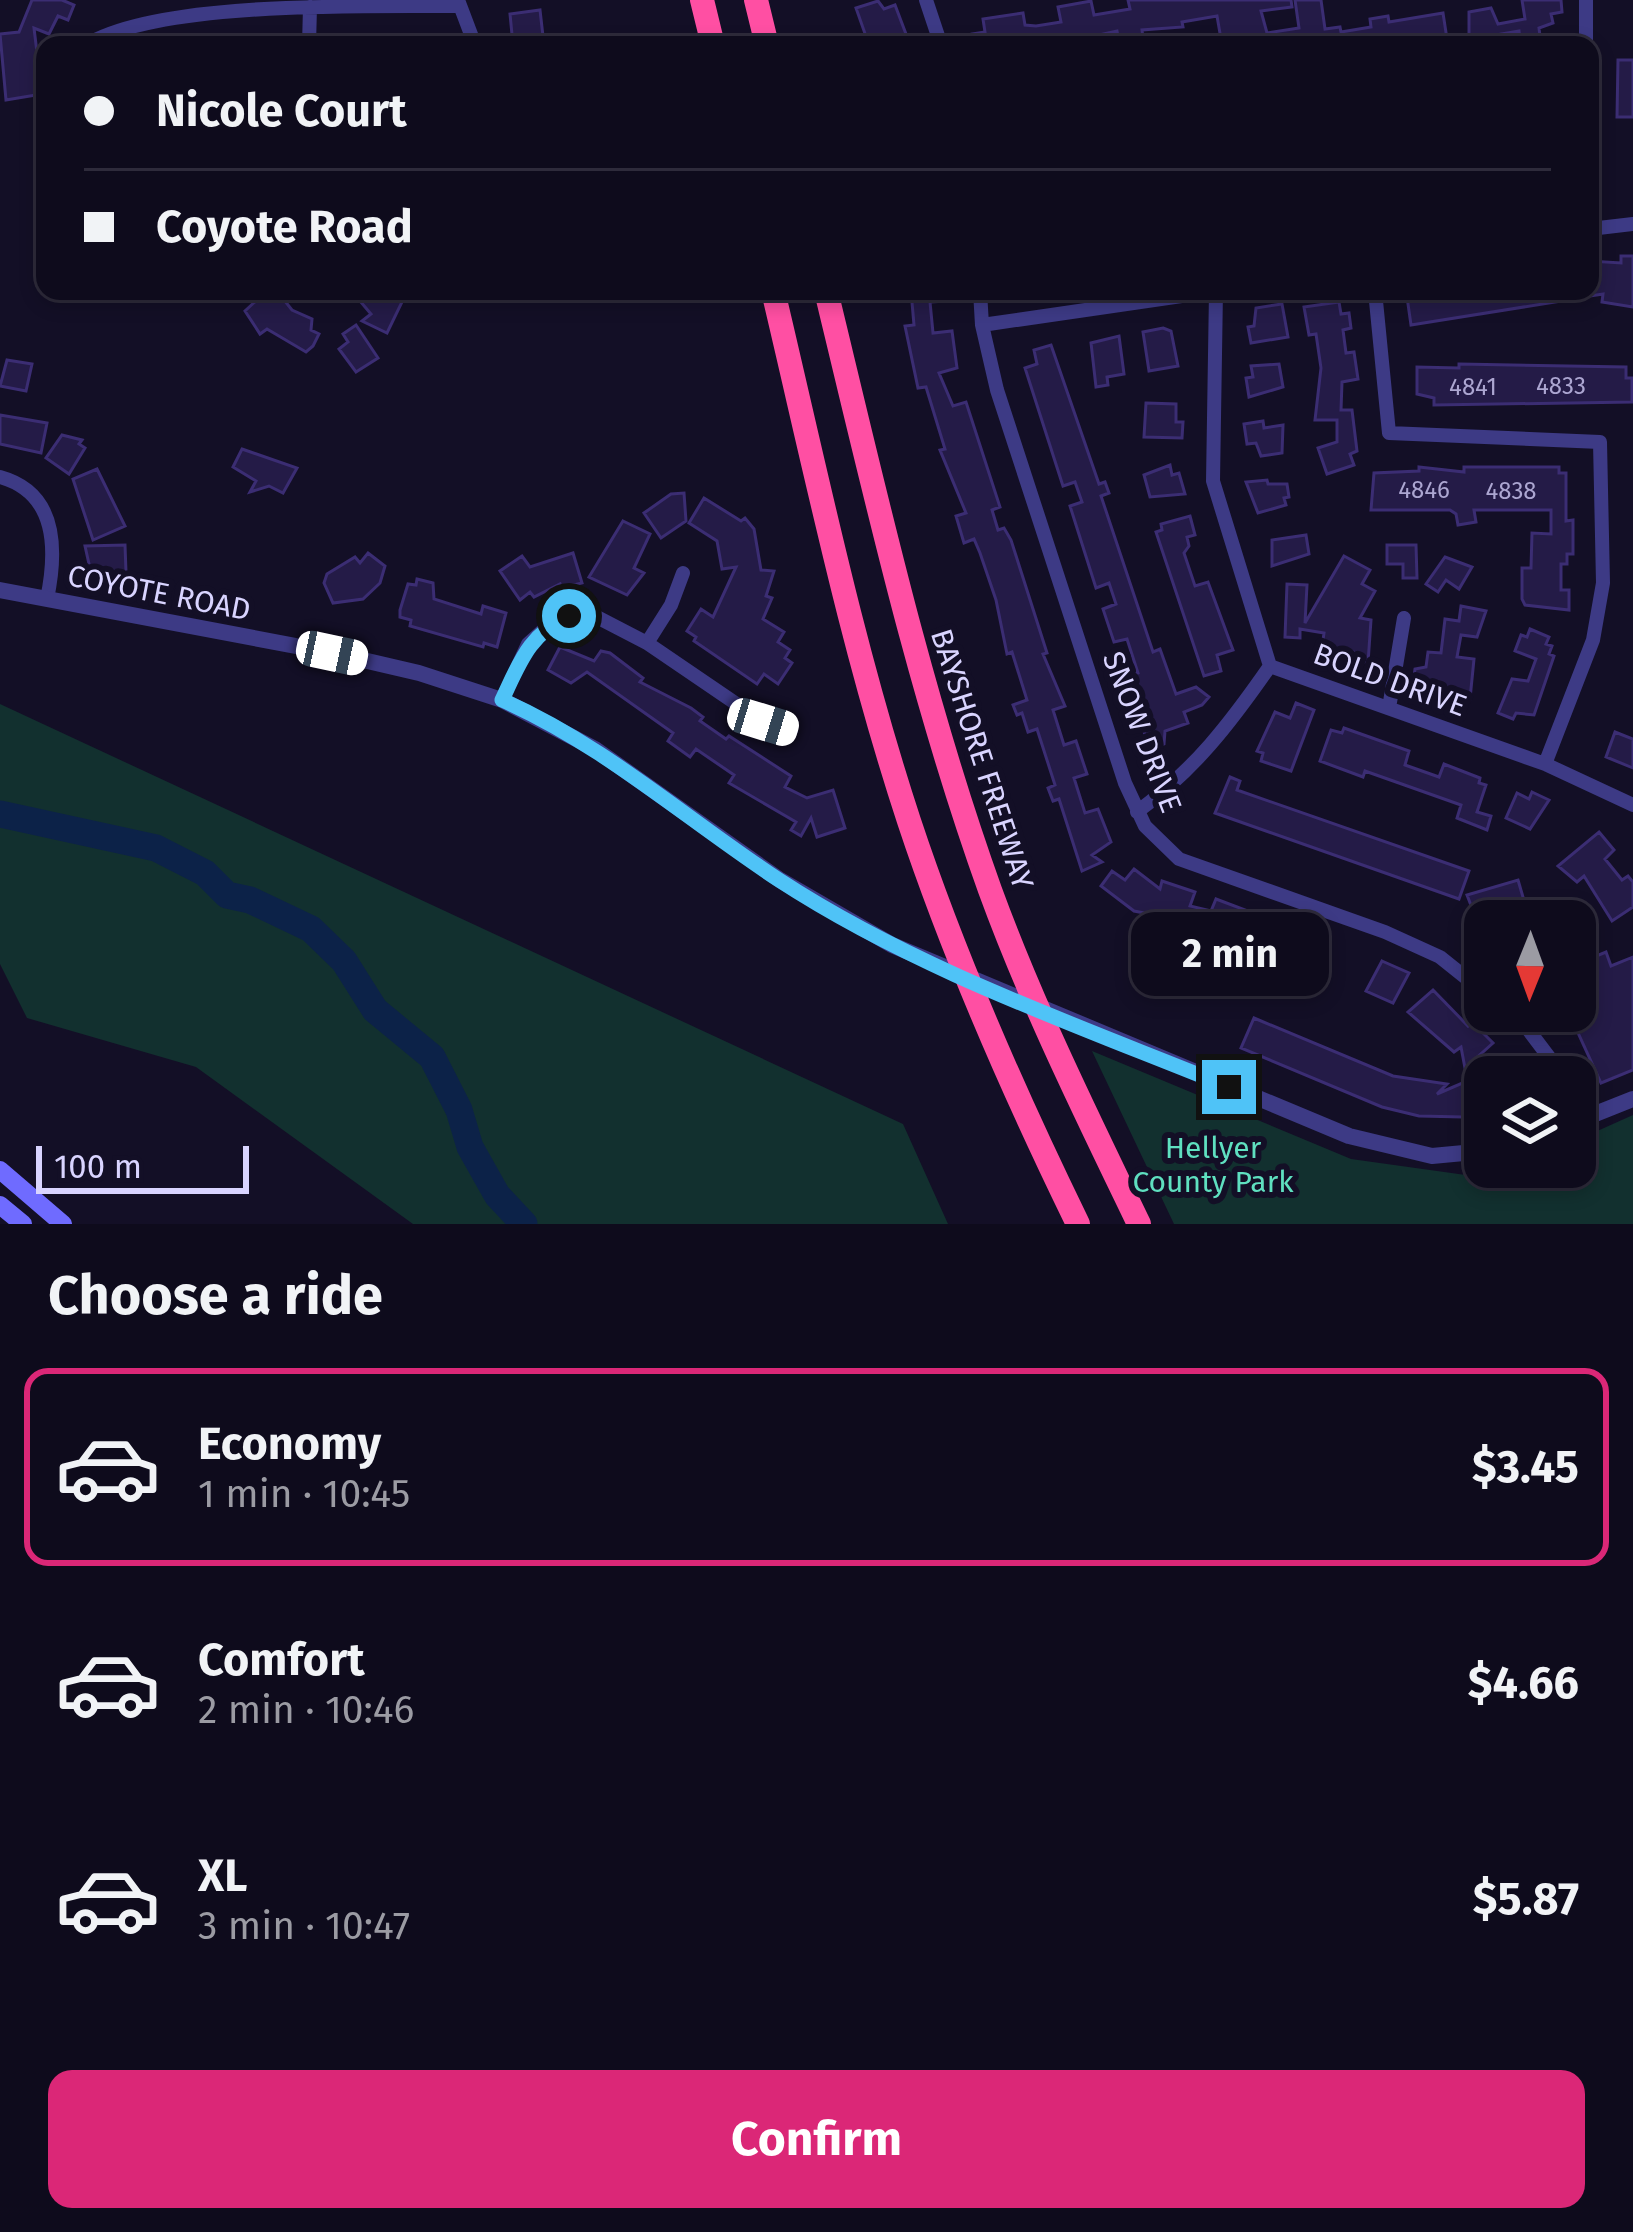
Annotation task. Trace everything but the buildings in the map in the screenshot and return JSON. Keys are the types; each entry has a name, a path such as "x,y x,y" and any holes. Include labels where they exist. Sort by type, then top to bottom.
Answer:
{"highway":[{"path":"703,0 711,36"},
{"path":"756,0 765,36"},
{"path":"774,300 890,758 982,1015 1078,1224"},
{"name":"BAYSHORE FREEWAY","path":"828,300 936,725 1020,966 1139,1224"}],"main road":[{"path":"0,1172 63,1224"},
{"path":"0,1205 23,1224"}],"street":[{"path":"926,0 938,36"},
{"path":"1586,0 1586,36"},
{"path":"100,36 116,25 158,13 216,3 310,7 458,3 471,36"},
{"path":"309,36 310,7"},
{"path":"1599,229 1633,224"},
{"name":"SNOW DRIVE","path":"981,300 997,389 1137,812 1161,846 1179,859 1385,932 1440,957 1464,976"},
{"path":"982,325 1154,300"},
{"path":"1216,300 1213,481 1270,666"},
{"path":"1376,300 1389,433 1600,442 1603,583 1593,640 1545,764"},
{"path":"0,477 31,494 50,525 54,542 46,599"},
{"path":"647,643 671,605 683,573"},
{"name":"COYOTE ROAD","path":"0,590 354,658 502,700 595,748 780,880 892,945 1349,1136 1432,1156 1464,1153"},
{"path":"502,700 528,644 548,626 569,616 610,620 763,722 791,730"},
{"path":"1389,708 1404,618"},
{"name":"BOLD DRIVE","path":"1137,812 1182,779 1205,754 1270,666 1545,764 1633,805"},
{"path":"1530,1032 1548,1056"},
{"path":"1596,1113 1633,1099"}],"green space":[{"path":"0,704 903,1124 948,1224 413,1224 196,1067 27,1018 0,964"},
{"name":"Hellyer County Park","path":"1092,1051 1351,1159 1464,1175 1464,1188 1596,1188 1596,1132 1633,1115 1633,1224 1174,1224"}],"waterway":[{"path":"0,814 156,848 205,873 227,895 250,900 311,929 344,961 375,1010 432,1057 459,1110 470,1147 497,1195 524,1224"}],"route":[{"path":"569,616 528,644 502,700 595,748 780,880 892,945 1229,1087"}]}
